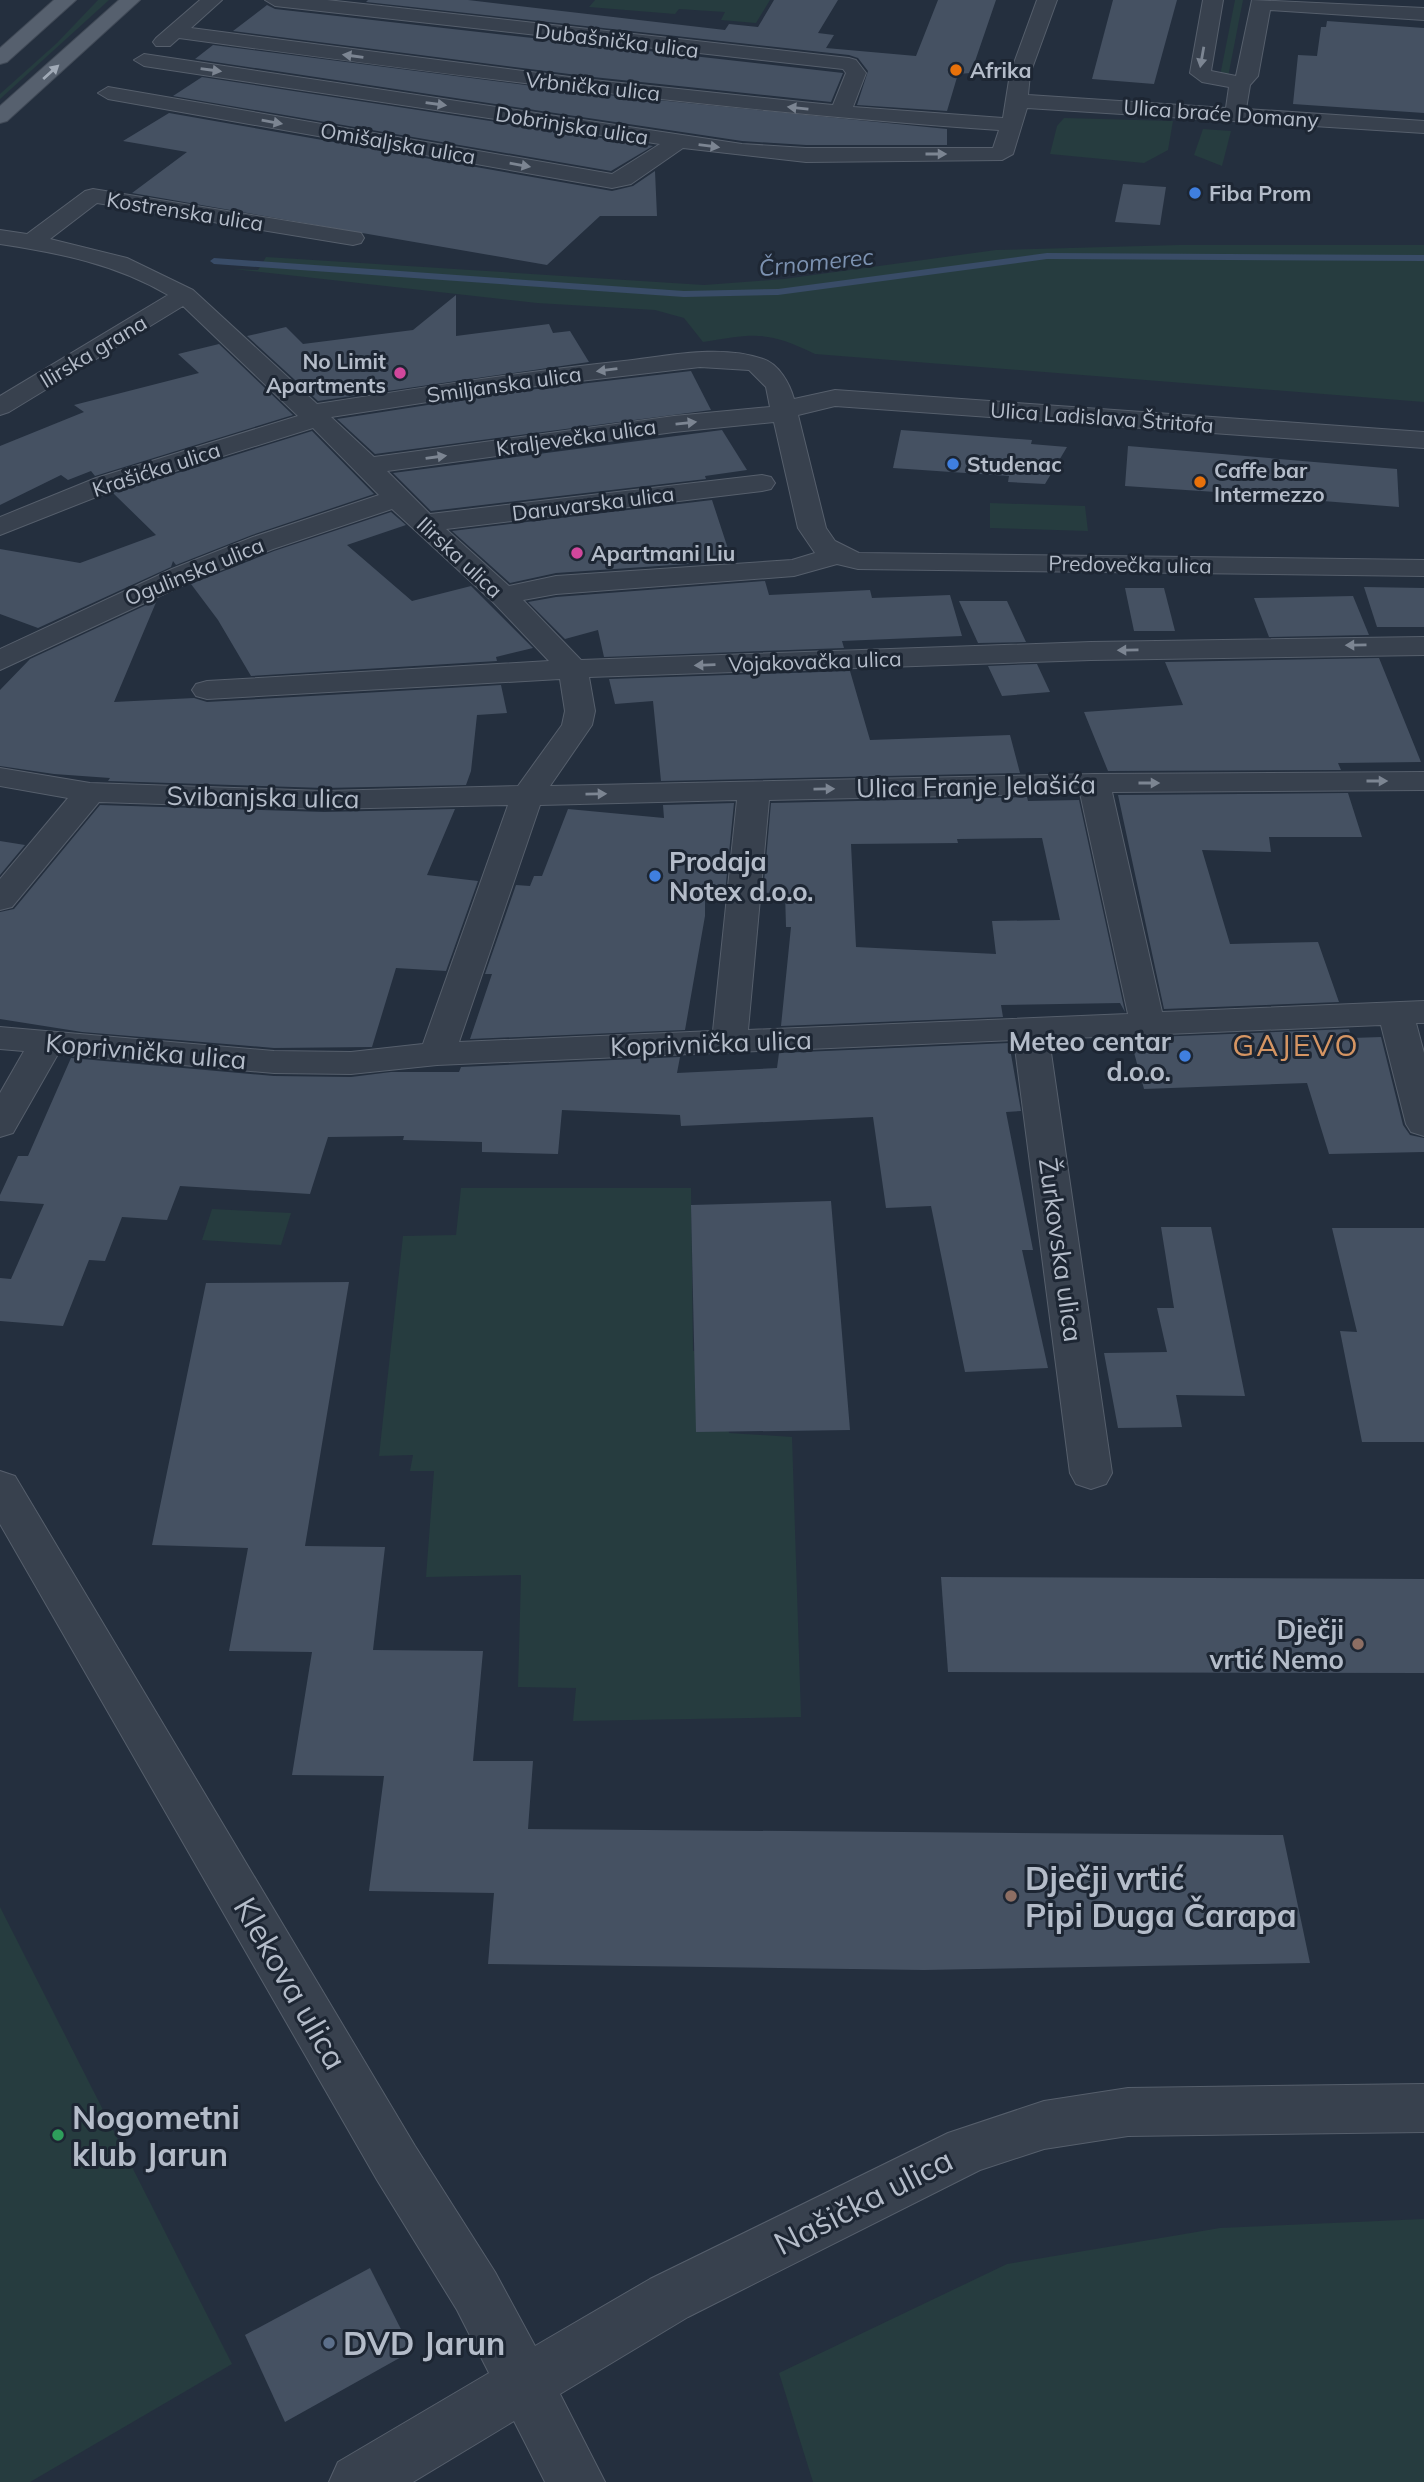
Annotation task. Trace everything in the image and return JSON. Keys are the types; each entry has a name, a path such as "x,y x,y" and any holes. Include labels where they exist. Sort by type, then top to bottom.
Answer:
{"main road":[{"path":"0,58 66,0"},
{"path":"0,117 130,0"}],"street":[{"path":"144,60 212,0"},
{"path":"275,0 335,3"},
{"path":"1012,125 1018,101 1020,74 1047,0"},
{"path":"1213,0 1200,73 1209,78 1240,83"},
{"path":"1235,114 1240,83 1248,76 1262,2 1424,14"},
{"name":"Dubašnička ulica","path":"335,3 849,64 856,74 840,113"},
{"name":"Vrbnička ulica","path":"175,32 565,84 840,113 1012,125"},
{"name":"Omišaljska ulica","path":"144,60 108,93 612,181 623,179 677,142"},
{"name":"Dobrinjska ulica","path":"144,60 677,142 806,155 1002,154 1012,125"},
{"name":"Ulica braće Domany","path":"1018,101 1424,127"},
{"name":"Kostrenska ulica","path":"31,242 93,196 353,239"},
{"name":"Ilirska ulica","path":"0,237 81,251 118,262 165,282 185,295 368,466 396,498 503,596 573,669"},
{"name":"Ilirska grana","path":"0,407 185,295"},
{"name":"Smiljanska ulica","path":"312,416 511,382 726,359 758,365 778,386 783,414"},
{"name":"Ulica Ladislava Štritofa","path":"783,414 797,406 835,398 1424,440"},
{"path":"783,414 792,435 812,528 825,547 837,555"},
{"name":"Kraljevečka ulica","path":"368,466 674,424 783,414"},
{"name":"Krašićka ulica","path":"0,527 105,484 312,416"},
{"name":"Daruvarska ulica","path":"424,523 762,483"},
{"name":"Ogulinska ulica","path":"0,661 77,620 163,582 297,530 396,498"},
{"name":"Predovečka ulica","path":"503,596 556,585 794,568 837,555 858,561 1424,568"},
{"name":"Vojakovačka ulica","path":"207,690 573,669 1090,651 1424,646"},
{"path":"438,1054 528,795 577,725 580,711 573,669"},
{"name":"Svibanjska ulica","path":"0,777 90,792 324,800 528,795"},
{"name":"Ulica Franje Jelašića","path":"528,795 1094,783 1424,781"},
{"path":"1094,783 1147,1023"},
{"path":"729,1044 754,791"},
{"path":"0,900 90,792"},
{"path":"1410,1012 1424,1124"},
{"name":"Koprivnička ulica","path":"0,1038 274,1062 351,1063 438,1054 729,1044 1030,1027 1410,1012"},
{"name":"Žurkovska ulica","path":"1030,1027 1091,1473"},
{"path":"0,1125 47,1042"},
{"name":"Klekova ulica","path":"0,1486 396,2163 477,2291 576,2482"},
{"name":"Našička ulica","path":"358,2482 625,2324 706,2280 967,2150 1044,2124 1128,2112 1424,2108"}],"green space":[{"path":"98,0 109,0 0,99 0,94 57,43"},
{"path":"595,0 770,0 756,23 721,20 725,12 679,9 675,14 589,7"},
{"path":"1235,0 1243,0 1228,77 1220,76"},
{"path":"1064,118 1173,121 1168,150 1144,163 1050,154 1057,126"},
{"path":"1203,129 1231,131 1222,166 1194,155"},
{"path":"1179,245 1424,245 1424,402 815,354 784,341 760,336 703,342 684,318 655,310 537,303 233,269 258,270 266,257 704,285 784,279 996,250"},
{"path":"990,503 1085,506 1088,531 990,528"},
{"path":"461,1188 691,1188 693,1351 727,1350 729,1433 792,1437 801,1717 573,1721 576,1688 518,1687 521,1575 426,1577 434,1471 410,1471 413,1455 379,1456 403,1236 456,1235"},
{"path":"212,1209 291,1213 281,1245 202,1240"},
{"name":"Nogometni klub Jarun","path":"0,1907 232,2364 30,2482 0,2482"},
{"path":"1424,2219 1424,2482 813,2482 779,2373 1007,2264 1220,2228"}],"building":[{"path":"468,0 725,30 729,24 758,27 774,0 838,0 818,33 834,35 826,48 916,56 938,0 996,0 971,73 958,74 947,111 857,105 868,71 858,58 849,55 366,2"},
{"path":"1113,0 1177,0 1154,84 1092,79"},
{"path":"267,5 275,9 843,73 831,102 593,77 233,31"},
{"path":"1327,21 1424,28 1424,113 1293,104 1298,55 1317,56 1321,27 1326,27"},
{"path":"213,45 588,93 947,129 947,145 806,145 742,141 195,59"},
{"path":"202,77 653,146 611,171 173,96"},
{"path":"169,113 612,191 633,186 655,171 657,216 600,216 547,265 132,193 187,152 123,141"},
{"path":"1123,184 1166,187 1160,225 1115,222"},
{"path":"456,295 456,336 549,324 553,333 570,331 589,362 318,401 247,336 286,327 303,344 413,330"},
{"path":"219,344 293,415 95,476 91,471 68,480 61,475 0,505 0,446 84,412 74,405 199,373 178,354"},
{"path":"691,371 711,410 375,454 337,419 511,392"},
{"path":"722,430 747,470 705,476 706,479 431,511 393,473"},
{"path":"901,430 1032,440 1031,444 1067,447 1045,484 1008,482 1009,476 893,468"},
{"path":"312,431 374,494 252,535 176,565 173,561 171,567 38,628 0,614 0,549 80,563 156,535 113,493"},
{"path":"1128,446 1397,469 1399,507 1272,497 1272,501 1231,498 1231,493 1125,486"},
{"path":"712,500 732,561 556,573 510,583 452,531"},
{"path":"391,512 406,525 347,545 412,601 471,586 533,648 496,657 497,661 251,676 218,620 191,584 274,551"},
{"path":"765,581 769,595 870,590 872,598 950,595 962,636 842,641 844,648 604,657 598,630 565,639 528,602 556,597"},
{"path":"1364,587 1424,588 1424,627 1377,627"},
{"path":"1125,588 1164,588 1175,631 1134,631"},
{"path":"1353,596 1369,635 1269,637 1254,598"},
{"path":"157,600 114,702 194,698 207,702 501,685 507,713 477,715 471,771 466,785 324,788 108,781 110,778 0,766 0,690 30,659"},
{"path":"959,601 1007,601 1026,642 978,643"},
{"path":"1379,658 1421,762 1338,763 1341,770 1108,771 1084,712 1183,705 1165,662"},
{"path":"1037,664 1050,692 1002,696 988,666"},
{"path":"850,671 870,740 1010,735 1020,773 661,781 653,701 615,704 609,679"},
{"path":"1348,793 1362,837 1269,837 1271,852 1202,850 1230,944 1318,942 1339,1002 1164,1009 1118,795"},
{"path":"1027,797 1028,801 1079,800 1125,1012 1120,1003 1001,1005 1003,1017 781,1026 791,927 786,927 785,892 763,893 771,803","holes":["1042,838 1060,920 992,921 996,954 856,947 851,844 958,843 957,839"]},
{"path":"734,803 725,893 705,893 705,916 685,1030 470,1039 492,974 485,974 516,885 530,886 534,876 542,876 568,809 664,818 663,805"},
{"path":"100,805 324,812 455,809 427,875 478,881 446,971 396,968 372,1047 274,1048 82,1032 0,1019 0,912 14,909"},
{"path":"0,841 25,845 0,875"},
{"path":"1349,1029 1352,1038 1381,1037 1403,1125 1410,1135 1424,1138 1424,1152 1329,1154 1307,1083 1144,1089 1130,1038"},
{"path":"1009,1043 1021,1111 1006,1112 1033,1250 1022,1250 1048,1368 965,1372 931,1206 886,1208 873,1117 681,1126 680,1115 562,1110 558,1154 482,1152 482,1142 403,1140 404,1136 328,1137 310,1194 180,1186 167,1220 122,1217 105,1261 89,1260 63,1326 0,1321 0,1278 11,1279 44,1204 0,1201 0,1195 18,1156 28,1156 71,1058 274,1076 351,1077 391,1072 459,1072 461,1067 680,1057 677,1073 777,1068 779,1053"},
{"path":"831,1201 850,1430 696,1432 691,1205"},
{"path":"1161,1227 1211,1227 1245,1396 1176,1395 1182,1427 1118,1428 1104,1353 1167,1352 1157,1308 1174,1308"},
{"path":"1332,1228 1424,1228 1424,1442 1362,1442 1340,1331 1357,1332"},
{"path":"349,1282 305,1546 385,1547 373,1650 483,1651 473,1761 533,1761 528,1829 1283,1835 1310,1963 924,1970 488,1964 494,1893 369,1891 384,1776 292,1775 312,1652 229,1651 248,1548 152,1545 206,1283"},
{"path":"941,1577 1424,1579 1424,1673 948,1672"},
{"name":"DVD Jarun","path":"370,2268 412,2351 285,2422 245,2335"}],"waterway":[{"name":"Črnomerec","path":"214,261 684,294 778,292 1047,256 1424,258"}],"place":[{"name":"Afrika","path":"956,70"},
{"name":"Fiba Prom","path":"1195,193"},
{"name":"No Limit Apartments","path":"400,373"},
{"name":"Studenac","path":"953,464"},
{"name":"Caffe bar Intermezzo","path":"1200,482"},
{"name":"Apartmani Liu","path":"577,553"},
{"name":"Prodaja Notex d.o.o.","path":"655,876"},
{"name":"Meteo centar d.o.o.","path":"1185,1056"},
{"name":"Dječji vrtić Nemo","path":"1358,1644"},
{"name":"Dječji vrtić Pipi Duga Čarapa","path":"1011,1896"},
{"name":"Nogometni klub Jarun","path":"58,2135"},
{"name":"DVD Jarun","path":"329,2343"}],"district":[{"name":"GAJEVO","path":"1296,1045"}]}
